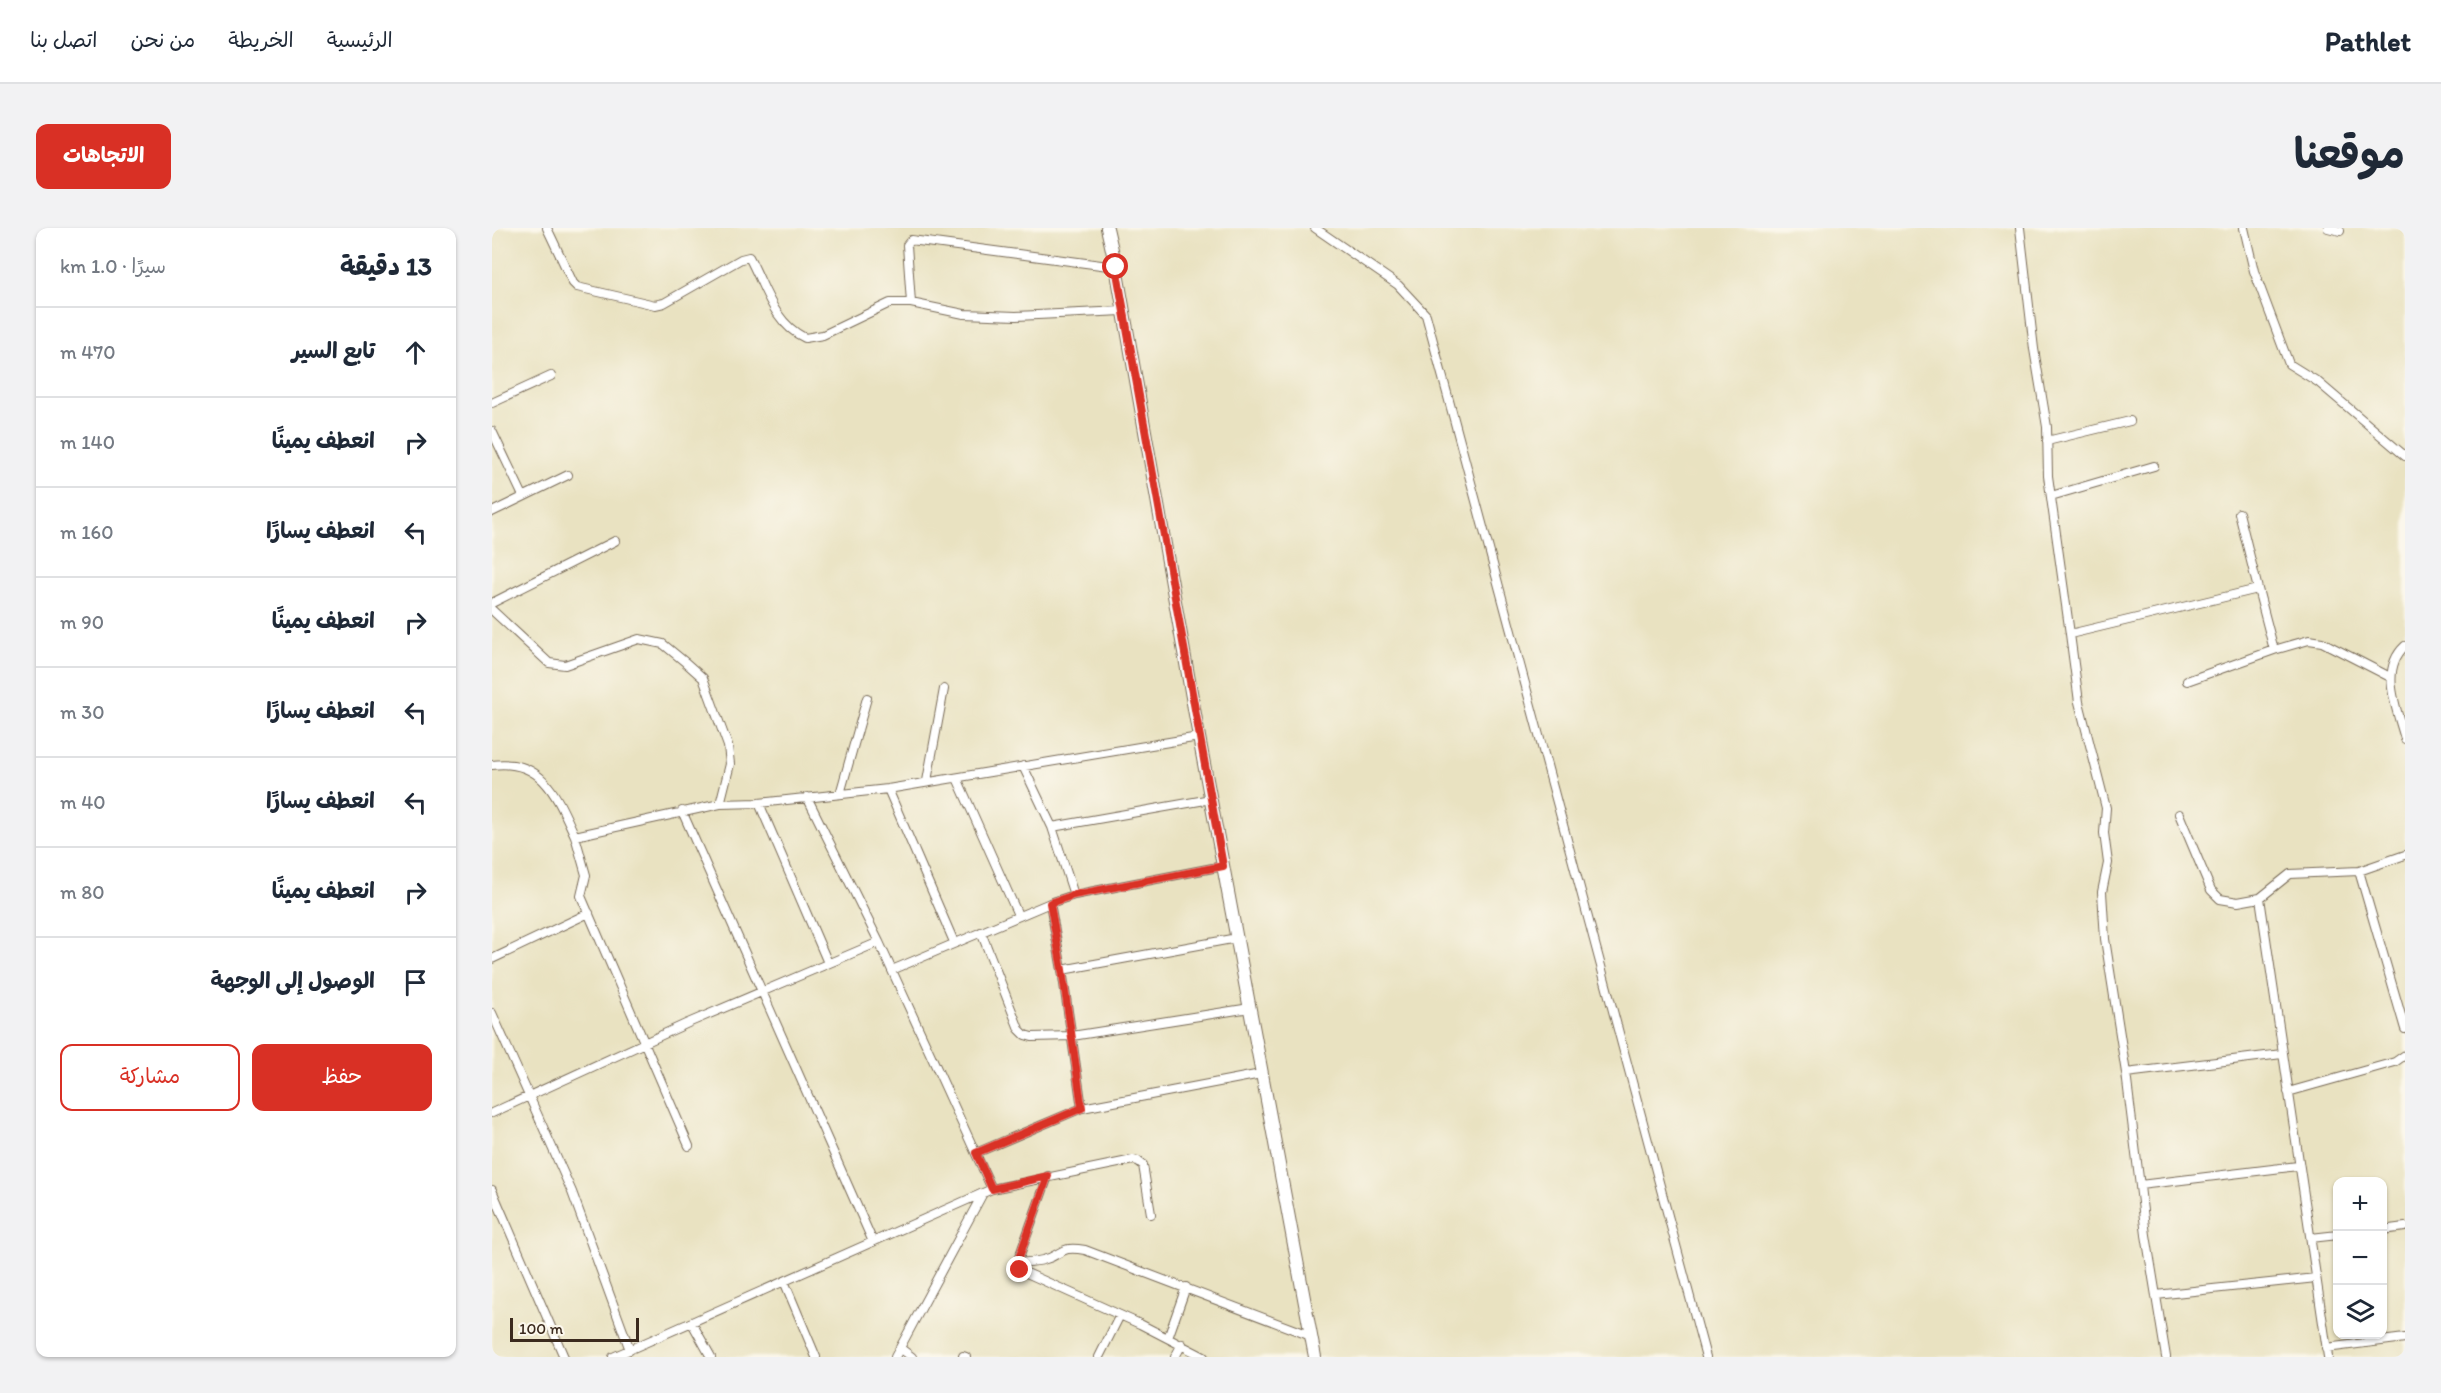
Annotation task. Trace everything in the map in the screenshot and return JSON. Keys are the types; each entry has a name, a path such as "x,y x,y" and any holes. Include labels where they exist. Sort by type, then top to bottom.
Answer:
{"street":[{"path":"547,228 573,283 578,287 655,305 664,303 741,259 749,257 767,296 787,327 805,338 823,334 890,303 911,303 964,314 1016,316 1123,311"},
{"path":"1107,228 1116,267 1261,1074 1315,1357"},
{"path":"1315,228 1398,285 1426,315 1706,1357"},
{"path":"2020,228 2047,441 2051,496 2079,702 2106,808 2104,833 2108,863 2102,892 2105,939 2166,1357"},
{"path":"2244,228 2254,271 2289,364 2318,382 2405,456"},
{"path":"2328,228 2340,231"},
{"path":"911,303 907,245 911,240 1116,267"},
{"path":"492,403 551,376"},
{"path":"2047,441 2130,421"},
{"path":"492,431 522,496"},
{"path":"2051,496 2154,466"},
{"path":"492,512 568,475"},
{"path":"2239,513 2274,650"},
{"path":"492,603 615,541"},
{"path":"2070,634 2258,589"},
{"path":"492,610 549,663 565,665 639,639 663,644 704,678 728,746 730,764 720,804"},
{"path":"2187,681 2302,641 2322,642 2390,677"},
{"path":"2405,646 2397,656 2390,677 2405,739"},
{"path":"927,781 944,689"},
{"path":"840,794 867,698"},
{"path":"574,836 720,804 759,803 888,789 1199,737"},
{"path":"492,765 510,763 537,775 550,788 574,836 586,875 581,896 689,1146"},
{"path":"1023,766 1052,827 1074,895"},
{"path":"957,778 1018,915"},
{"path":"888,789 954,942"},
{"path":"807,797 879,942 992,1189"},
{"path":"1052,827 1211,799"},
{"path":"759,803 828,963"},
{"path":"682,811 873,1242"},
{"path":"2178,814 2211,890 2220,899 2230,902 2260,898 2290,874 2359,871 2405,855"},
{"path":"892,970 1018,915 1074,895 1223,866"},
{"path":"2359,871 2405,1029"},
{"path":"2260,898 2327,1353 2405,1338"},
{"path":"1050,903 1082,1108"},
{"path":"492,959 588,913"},
{"path":"981,932 1019,1029 1024,1035 1032,1037 1072,1036 1250,1008"},
{"path":"1062,970 1237,938"},
{"path":"492,1113 760,991 879,942"},
{"path":"492,1013 572,1192 630,1350"},
{"path":"2126,1073 2282,1054"},
{"path":"2288,1092 2395,1062 2405,1055"},
{"path":"976,1153 1082,1108 1261,1074"},
{"path":"613,1357 992,1189 1133,1160 1143,1165 1151,1214"},
{"path":"2140,1185 2298,1166"},
{"path":"1048,1176 1017,1263 1020,1270 1182,1344 1204,1357"},
{"path":"492,1190 564,1357"},
{"path":"895,1357 982,1195"},
{"path":"2387,1229 2405,1227"},
{"path":"2311,1238 2333,1235"},
{"path":"1017,1263 1043,1260 1062,1249 1071,1247 1085,1250 1311,1336"},
{"path":"2156,1295 2316,1278"},
{"path":"784,1281 816,1357"},
{"path":"1168,1338 1186,1287"},
{"path":"1099,1357 1120,1315"},
{"path":"692,1323 711,1357"},
{"path":"1175,1357 1182,1344"},
{"path":"900,1348 912,1357"}],"route":[{"path":"1020,1270 1017,1263 1048,1176 992,1189 976,1153 1082,1108 1050,903 1074,895 1223,866 1116,267"}]}
